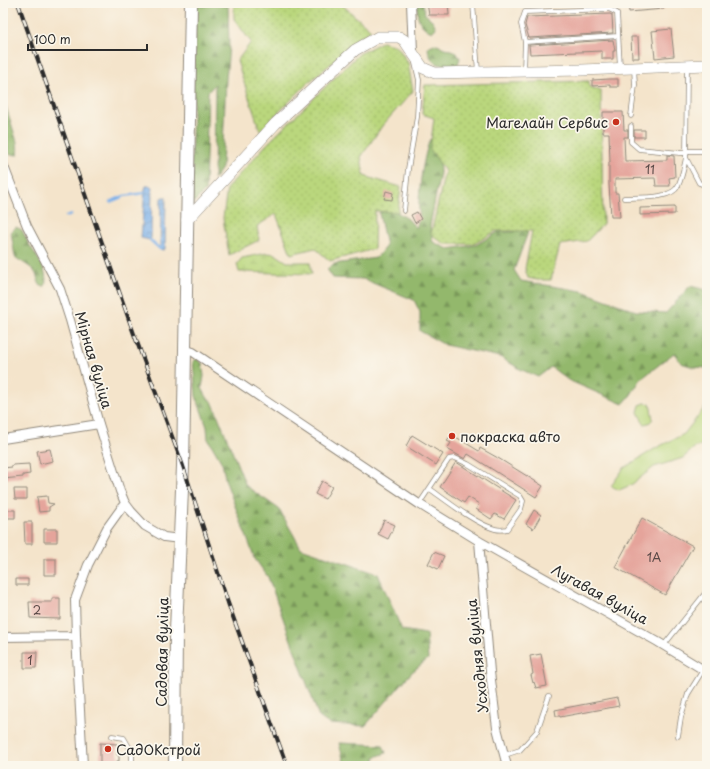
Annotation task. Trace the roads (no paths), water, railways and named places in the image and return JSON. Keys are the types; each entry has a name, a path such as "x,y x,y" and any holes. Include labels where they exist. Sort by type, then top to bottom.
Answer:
{"main road":[{"name":"Садовая вуліца","path":"175,766 176,631 183,458 191,3"}],"street":[{"path":"411,3 413,54"},
{"path":"400,37 412,26"},
{"path":"187,220 276,123 355,50 378,37 400,37 408,44 423,68 434,73 707,65"},
{"name":"Мірная вуліца","path":"3,164 27,226 60,289 99,424 125,503 145,526 164,537 180,539"},
{"name":"Лугавая вуліца","path":"184,350 193,352 419,504 479,541 705,670"},
{"path":"3,439 99,424"},
{"path":"83,766 75,600 88,565 108,528 125,503"},
{"name":"Усходняя вуліца","path":"479,541 490,672 497,728 507,766"},
{"path":"3,637 76,636"}],"lane":[{"path":"473,3 478,72"},
{"path":"524,71 525,42 521,24 525,12 609,9 617,13 620,68"},
{"path":"525,42 618,36"},
{"path":"404,211 408,169 417,117 419,80 413,54"},
{"path":"624,198 661,196 671,193 678,187 687,152 687,66"},
{"path":"631,116 635,85 634,67"},
{"path":"631,126 631,142 639,148 680,153 707,150"},
{"path":"686,158 699,183 707,186"},
{"path":"419,504 449,459 455,458 468,464 520,496 523,501 520,509 507,529 494,529 475,519 430,489"},
{"path":"664,646 707,591"},
{"path":"678,736 681,717 688,694 705,670"},
{"path":"505,755 520,750 537,731 549,696"},
{"path":"112,736 124,738 132,752 132,766"}],"water":[{"path":"146,186 151,186 152,189 150,240 141,238"},
{"path":"166,197 165,249 163,250 160,249 161,198"}],"waterway":[{"path":"110,202 124,196 144,193"},
{"path":"66,216 71,215"},
{"path":"150,240 160,249"}],"railway":[{"path":"18,3 134,334 183,466 228,603 287,766"}],"place":[{"name":"Магелайн Сервис","path":"616,122"},
{"name":"покраска авто","path":"452,436"},
{"name":"СадОКстрой","path":"108,749"}]}
